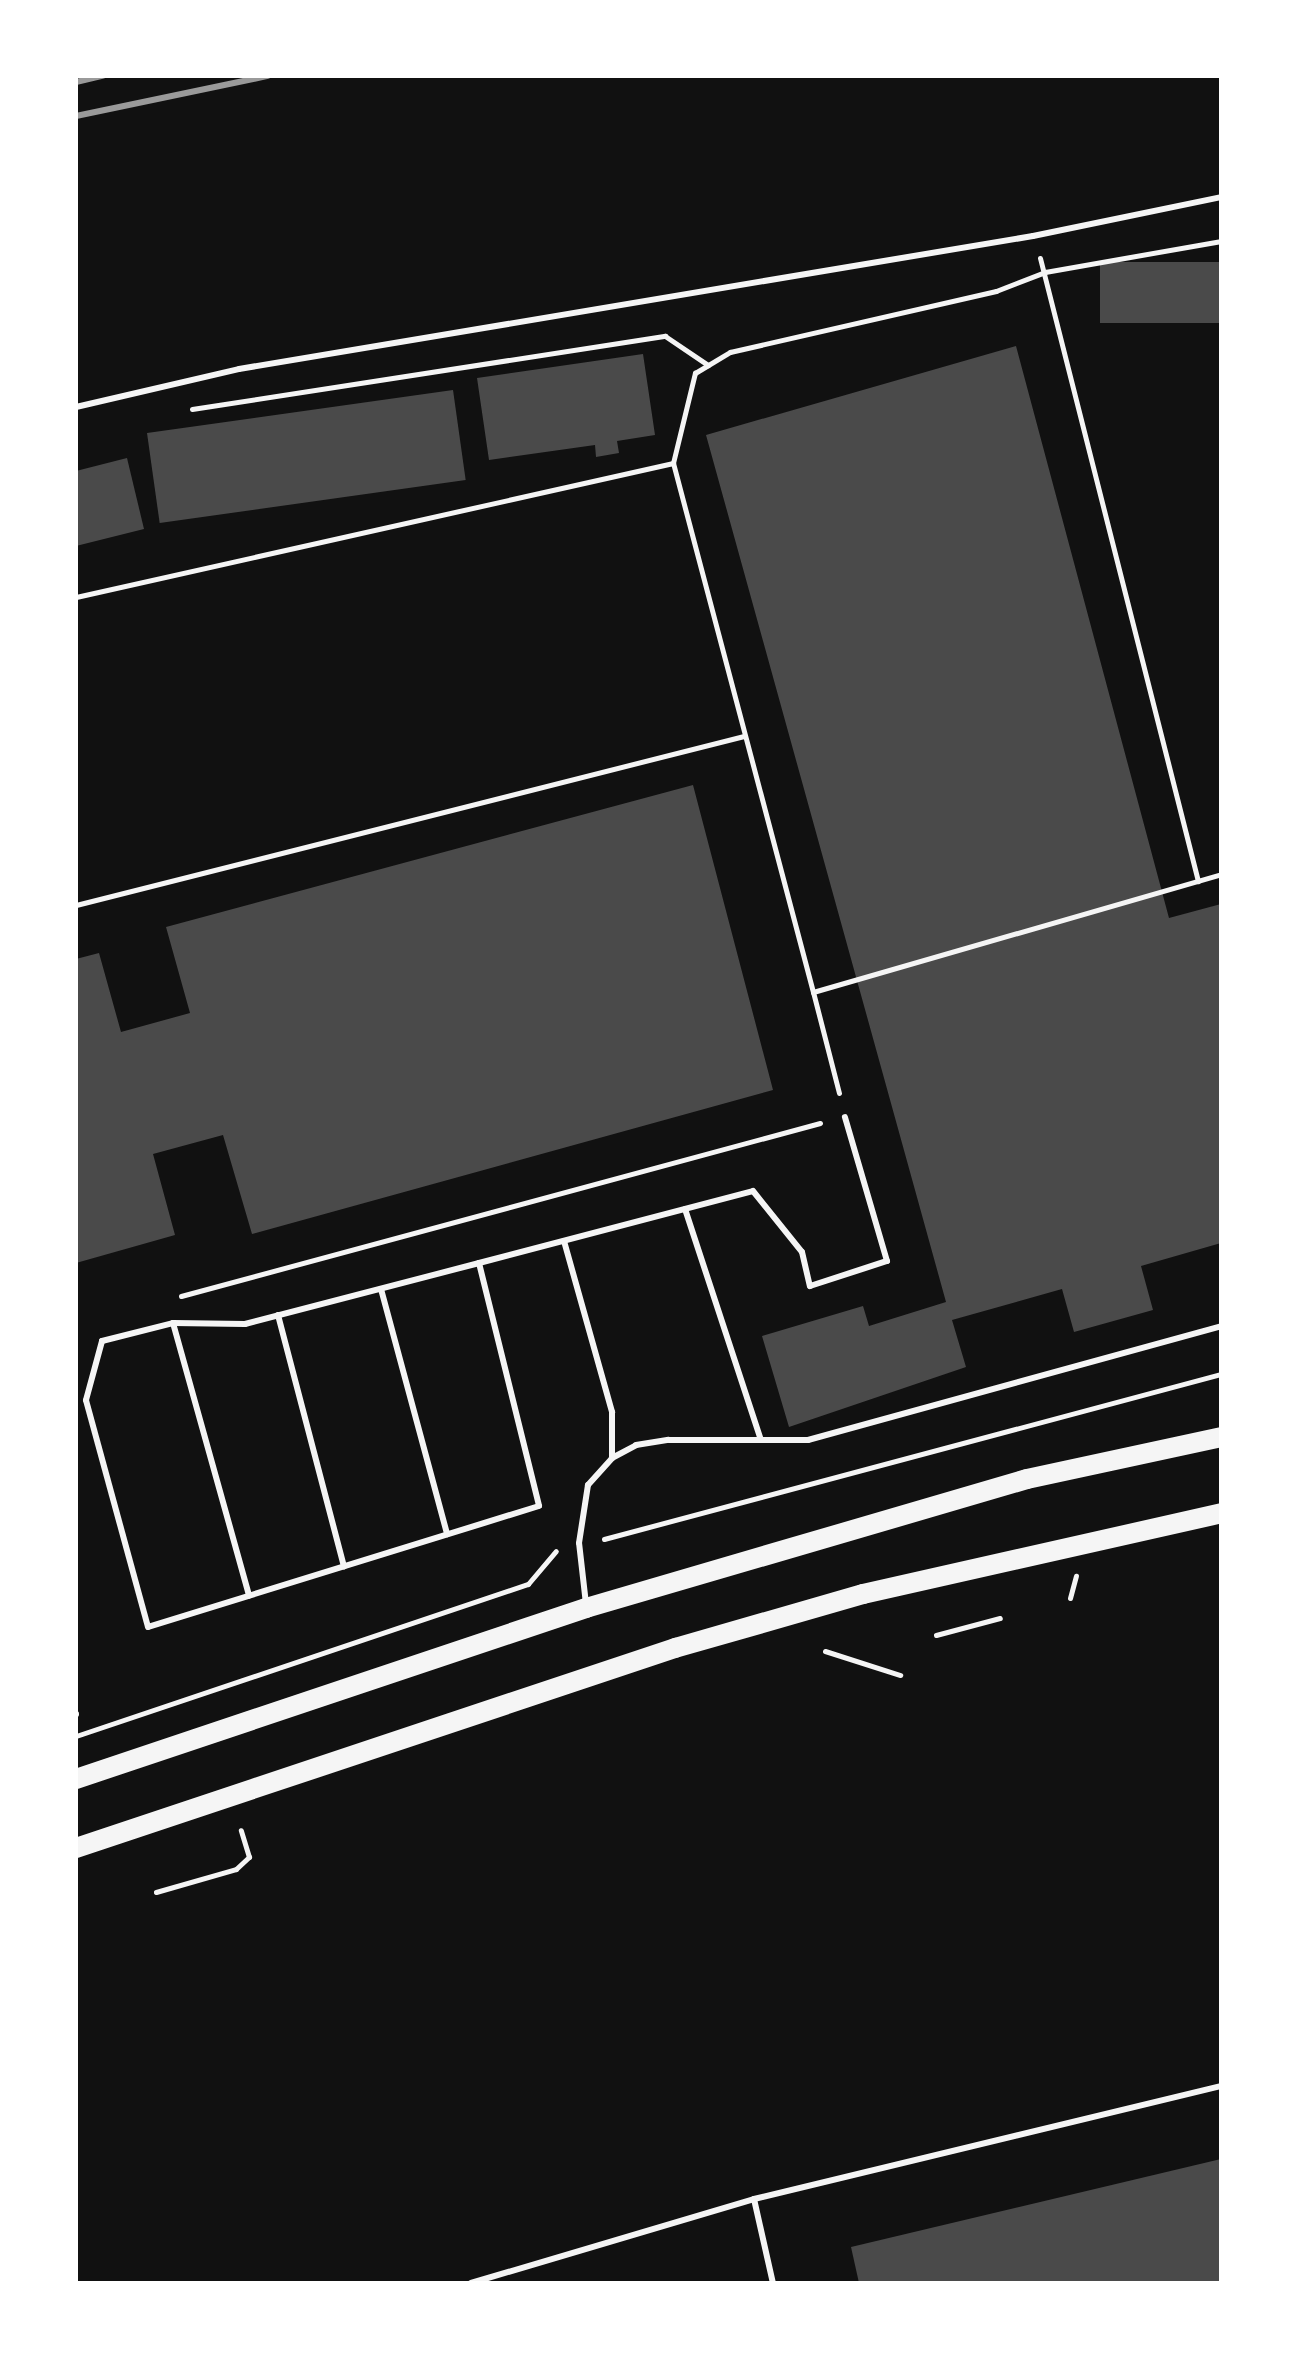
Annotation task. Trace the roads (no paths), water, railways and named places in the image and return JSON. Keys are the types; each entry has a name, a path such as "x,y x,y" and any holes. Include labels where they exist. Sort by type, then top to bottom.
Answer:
{"main road":[{"path":"76,1779 586,1608 1027,1479 1221,1437"},
{"path":"76,1848 675,1648 863,1594 1221,1513"}],"lane":[{"path":"76,407 239,369 1033,236 1221,197"},
{"path":"479,1263 539,1506 148,1627 86,1400 102,1341 173,1323 245,1324 753,1191 802,1252 810,1286 887,1261 845,1117"},
{"path":"685,1209 761,1440"},
{"path":"564,1241 612,1412 612,1458"},
{"path":"381,1289 447,1534"},
{"path":"278,1315 344,1567"},
{"path":"173,1323 249,1596"},
{"path":"586,1608 579,1543 588,1485 612,1458 636,1445 669,1440 808,1440 1221,1326"},
{"path":"471,2283 754,2199 1221,2086"},
{"path":"754,2199 773,2283"}],"railway":[{"path":"76,82 103,76"},
{"path":"76,116 268,76"}]}
